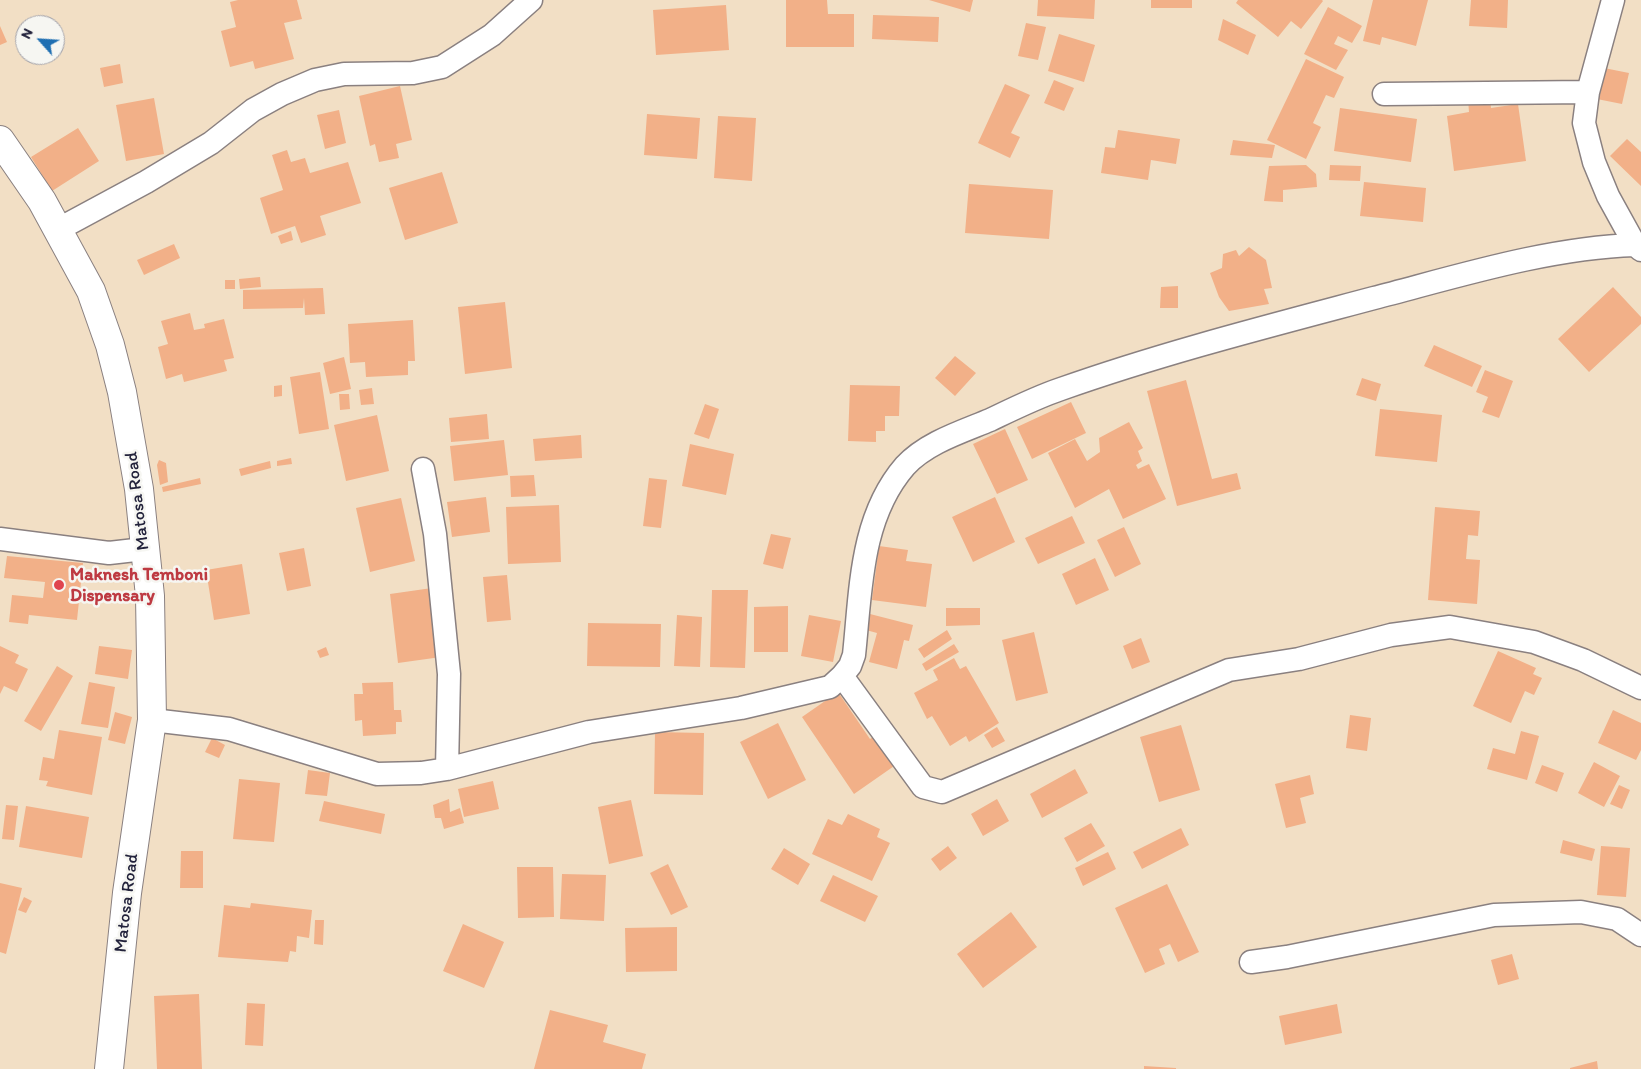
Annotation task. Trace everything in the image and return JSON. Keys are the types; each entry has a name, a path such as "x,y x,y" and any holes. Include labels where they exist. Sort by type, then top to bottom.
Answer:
{"street":[{"path":"58,230 211,143 253,110 282,94 315,80 344,74 413,73 442,67 492,35 531,0"},
{"path":"152,720 229,729 377,774 421,773 447,769 588,732 742,708 830,687 850,666 854,655 865,552 878,506 906,465 938,442 1060,389 1255,329 1439,281 1556,254 1638,247 1608,196 1594,162 1584,124 1588,92 1613,0"},
{"path":"1384,94 1588,92"},
{"name":"Matosa Road","path":"0,140 42,202 90,291 110,345 122,392 139,489 150,596 152,720 127,893 109,1069"},
{"path":"423,469 437,553 449,674 447,769"},
{"path":"0,539 109,553 144,550"},
{"path":"842,676 923,787 942,792 1228,670 1299,659 1392,635 1450,627 1534,642 1583,660 1641,688"},
{"path":"1251,962 1287,957 1503,914 1581,912 1617,919 1641,935"}],"building":[{"path":"238,0 297,0 302,19 284,23 294,59 255,69 253,61 230,67 221,31 236,27 230,2"},
{"path":"786,0 827,0 828,14 854,14 854,47 786,47"},
{"path":"929,0 973,0 970,12"},
{"path":"1038,0 1095,0 1094,19 1037,16"},
{"path":"1151,0 1192,0 1192,8 1151,8"},
{"path":"1238,0 1323,1 1301,29 1291,21 1278,37 1236,3"},
{"path":"1373,0 1428,0 1416,46 1382,37 1380,45 1363,41"},
{"path":"1471,0 1508,0 1507,28 1469,26"},
{"path":"726,5 729,50 656,55 653,10"},
{"path":"1328,7 1362,26 1352,43 1338,36 1334,44 1348,50 1336,70 1304,54"},
{"path":"873,15 939,17 938,42 872,39"},
{"path":"1223,19 1256,35 1248,55 1218,40"},
{"path":"1026,23 1046,27 1038,60 1018,56"},
{"path":"0,26 7,42 0,45"},
{"path":"1059,34 1095,45 1084,82 1048,71"},
{"path":"1306,59 1344,77 1334,98 1326,95 1313,123 1321,127 1306,159 1267,140"},
{"path":"120,64 123,83 104,87 100,68"},
{"path":"1599,67 1629,73 1622,104 1592,98"},
{"path":"1054,80 1074,88 1064,111 1044,103"},
{"path":"1005,84 1030,95 1011,133 1020,137 1010,158 978,143"},
{"path":"400,86 412,140 396,144 399,158 379,162 375,144 370,146 359,96"},
{"path":"1490,96 1491,108 1518,104 1526,161 1454,171 1447,116 1469,112 1468,99"},
{"path":"154,98 164,154 126,161 116,105"},
{"path":"1340,108 1417,119 1411,162 1334,151"},
{"path":"339,110 346,143 325,149 317,115"},
{"path":"647,114 700,118 697,159 644,155"},
{"path":"718,116 756,118 752,181 714,178"},
{"path":"78,128 99,161 52,191 31,157"},
{"path":"1118,130 1180,139 1176,164 1151,160 1148,180 1101,173 1105,147 1115,148"},
{"path":"1627,139 1641,152 1641,186 1610,156"},
{"path":"1233,140 1275,145 1272,158 1230,155"},
{"path":"287,150 291,162 305,158 310,173 348,162 361,203 320,216 326,235 301,243 295,226 271,234 260,198 283,190 272,155"},
{"path":"1306,165 1316,174 1317,187 1283,190 1283,202 1264,201 1269,166"},
{"path":"1330,165 1361,166 1360,181 1329,180"},
{"path":"442,172 458,223 405,240 389,188"},
{"path":"1364,182 1426,188 1423,222 1360,216"},
{"path":"969,184 1053,190 1049,239 965,233"},
{"path":"291,231 293,240 281,244 278,236"},
{"path":"174,244 180,258 144,275 137,260"},
{"path":"1249,247 1266,260 1272,288 1264,289 1269,304 1229,311 1219,297 1210,273 1222,268 1223,254 1236,250 1239,256"},
{"path":"260,277 261,287 240,289 239,279"},
{"path":"225,280 235,280 235,289 225,289"},
{"path":"1178,286 1178,308 1160,308 1161,287"},
{"path":"1613,287 1641,317 1641,324 1589,372 1558,339"},
{"path":"323,288 325,314 305,315 304,298 303,308 243,309 243,290"},
{"path":"505,302 512,368 465,374 458,307"},
{"path":"190,313 194,330 205,328 204,324 224,319 234,358 224,360 227,371 184,382 182,374 166,379 158,347 168,344 161,321"},
{"path":"413,320 415,361 408,361 408,375 366,377 365,362 350,363 348,324"},
{"path":"1434,345 1482,366 1472,387 1424,366"},
{"path":"955,356 976,373 955,396 935,378"},
{"path":"344,357 351,389 330,394 323,363"},
{"path":"1485,370 1513,381 1499,418 1482,412 1488,397 1476,392"},
{"path":"320,372 329,429 299,434 290,377"},
{"path":"1362,378 1381,384 1376,401 1356,395"},
{"path":"1186,380 1212,479 1237,473 1241,489 1177,506 1147,391"},
{"path":"282,385 282,396 274,397 274,386"},
{"path":"850,385 900,386 899,416 885,416 885,431 876,431 876,442 848,441"},
{"path":"372,388 374,404 361,405 359,390"},
{"path":"339,394 349,394 350,409 340,410"},
{"path":"1071,402 1086,433 1032,459 1017,427"},
{"path":"705,404 719,409 709,439 694,434"},
{"path":"1380,409 1442,415 1437,462 1375,456"},
{"path":"487,414 489,439 451,442 449,418"},
{"path":"377,415 389,471 346,481 334,425"},
{"path":"1129,422 1143,448 1138,451 1142,461 1136,465 1138,469 1149,464 1166,499 1123,519 1109,489 1075,508 1048,453 1075,439 1087,461 1100,452 1099,438"},
{"path":"1005,429 1028,480 997,494 973,444"},
{"path":"581,435 582,458 535,461 533,439"},
{"path":"504,440 508,475 454,481 450,446"},
{"path":"690,444 734,454 726,495 682,486"},
{"path":"291,458 292,464 277,466 277,461"},
{"path":"159,460 166,463 168,482 160,485 157,465"},
{"path":"270,461 271,468 241,476 239,469"},
{"path":"534,475 536,496 511,497 510,476"},
{"path":"200,478 201,484 163,492 162,487"},
{"path":"649,478 667,480 661,528 643,526"},
{"path":"486,497 490,532 452,537 447,502"},
{"path":"995,497 1015,542 973,562 952,517"},
{"path":"401,498 415,561 370,572 356,508"},
{"path":"559,505 561,562 508,564 506,507"},
{"path":"1435,507 1480,511 1478,536 1468,535 1466,559 1480,560 1477,604 1428,600"},
{"path":"1072,516 1085,543 1038,564 1025,538"},
{"path":"1124,527 1141,564 1115,577 1097,540"},
{"path":"771,534 791,538 783,569 763,564"},
{"path":"879,546 908,550 906,561 932,564 926,607 872,600"},
{"path":"304,548 311,586 287,591 279,553"},
{"name":"Maknesh Temboni Dispensary","path":"7,556 83,563 77,620 29,615 28,624 9,622 12,595 43,598 45,582 4,578"},
{"path":"1095,558 1109,590 1076,605 1062,574"},
{"path":"242,564 250,614 214,620 206,570"},
{"path":"507,575 511,620 487,622 483,577"},
{"path":"432,588 441,657 398,663 390,594"},
{"path":"712,590 748,590 745,668 710,667"},
{"path":"788,606 788,652 754,652 754,607"},
{"path":"946,608 980,608 980,625 946,626"},
{"path":"870,614 913,625 909,641 904,640 897,669 869,662 877,633 866,630"},
{"path":"677,615 702,617 700,667 674,666"},
{"path":"809,615 841,621 833,662 801,656"},
{"path":"588,623 661,624 660,667 587,666"},
{"path":"947,630 952,639 924,658 918,649"},
{"path":"1034,632 1048,693 1016,701 1002,640"},
{"path":"1141,638 1150,662 1132,669 1123,646"},
{"path":"954,644 959,652 926,671 922,664"},
{"path":"0,646 19,655 15,663 28,669 17,692 4,686 0,694"},
{"path":"99,646 132,650 128,679 95,674"},
{"path":"326,647 329,655 320,658 317,651"},
{"path":"1498,651 1536,668 1533,674 1542,678 1534,695 1525,691 1511,723 1473,706"},
{"path":"954,658 960,669 966,666 999,723 969,742 966,736 950,746 932,716 927,719 914,693 938,680 933,670"},
{"path":"57,666 73,676 41,731 24,721"},
{"path":"89,682 115,687 108,728 81,724"},
{"path":"393,682 394,710 401,710 402,722 396,722 396,734 363,736 362,720 355,721 354,694 363,694 362,683"},
{"path":"838,692 870,739 877,734 897,764 854,794 802,717"},
{"path":"1613,710 1641,723 1641,750 1636,760 1598,743"},
{"path":"115,712 132,717 125,744 108,740"},
{"path":"1350,715 1371,718 1367,751 1346,748"},
{"path":"778,723 806,780 768,799 740,742"},
{"path":"1181,725 1200,790 1159,802 1140,737"},
{"path":"997,727 1005,741 992,748 984,735"},
{"path":"59,730 102,737 92,795 46,786 48,781 39,780 43,757 54,759"},
{"path":"1521,731 1539,736 1527,780 1487,769 1493,748 1515,754"},
{"path":"655,732 704,733 703,795 654,794"},
{"path":"212,738 225,745 219,758 205,752"},
{"path":"1594,762 1620,776 1604,807 1578,793"},
{"path":"1542,765 1564,773 1557,792 1535,783"},
{"path":"1075,769 1088,793 1042,818 1030,794"},
{"path":"308,770 330,773 327,796 305,794"},
{"path":"1310,775 1314,794 1300,798 1306,823 1286,828 1275,784"},
{"path":"239,779 280,783 274,842 233,839"},
{"path":"493,781 499,809 464,817 458,789"},
{"path":"1619,785 1630,790 1622,809 1610,804"},
{"path":"449,799 450,812 460,808 464,823 444,829 441,818 435,818 433,805"},
{"path":"997,799 1009,821 983,836 971,814"},
{"path":"631,800 643,856 609,864 598,807"},
{"path":"324,801 385,814 381,834 319,821"},
{"path":"6,805 18,806 14,840 2,839"},
{"path":"26,806 89,817 82,858 19,847"},
{"path":"848,814 880,829 877,837 890,843 872,881 812,854 828,819 842,825"},
{"path":"1091,823 1105,846 1077,862 1064,838"},
{"path":"1181,828 1189,845 1142,869 1133,852"},
{"path":"1563,840 1595,849 1592,861 1560,853"},
{"path":"948,846 957,858 940,871 931,859"},
{"path":"1601,846 1630,848 1626,897 1597,895"},
{"path":"784,848 810,864 798,885 771,869"},
{"path":"181,851 203,851 203,888 180,888"},
{"path":"1108,852 1116,869 1083,886 1075,868"},
{"path":"668,864 688,907 671,915 650,873"},
{"path":"517,867 553,867 554,917 518,918"},
{"path":"562,874 606,875 604,921 560,919"},
{"path":"833,875 878,896 865,922 820,901"},
{"path":"0,883 22,888 6,954 0,952"},
{"path":"1167,884 1199,952 1178,962 1170,944 1159,949 1165,964 1145,973 1115,908"},
{"path":"24,897 32,901 26,913 18,910"},
{"path":"251,903 312,910 309,938 297,936 296,952 290,951 288,962 218,957 224,905 250,908"},
{"path":"1011,912 1037,947 983,988 957,954"},
{"path":"315,920 324,920 323,945 314,944"},
{"path":"463,924 504,942 484,988 443,971"},
{"path":"677,927 677,971 626,972 625,928"},
{"path":"1512,954 1519,979 1498,985 1491,960"},
{"path":"199,994 202,1069 157,1069 154,996"},
{"path":"247,1003 265,1004 263,1046 245,1045"},
{"path":"1337,1004 1342,1033 1285,1045 1279,1016"},
{"path":"550,1010 608,1025 603,1042 646,1054 642,1069 534,1069"},
{"path":"1597,1061 1598,1069 1570,1069 1570,1068"},
{"path":"1144,1066 1176,1068 1176,1069 1144,1069"}],"place":[{"name":"Maknesh Temboni Dispensary","path":"59,585"}]}
